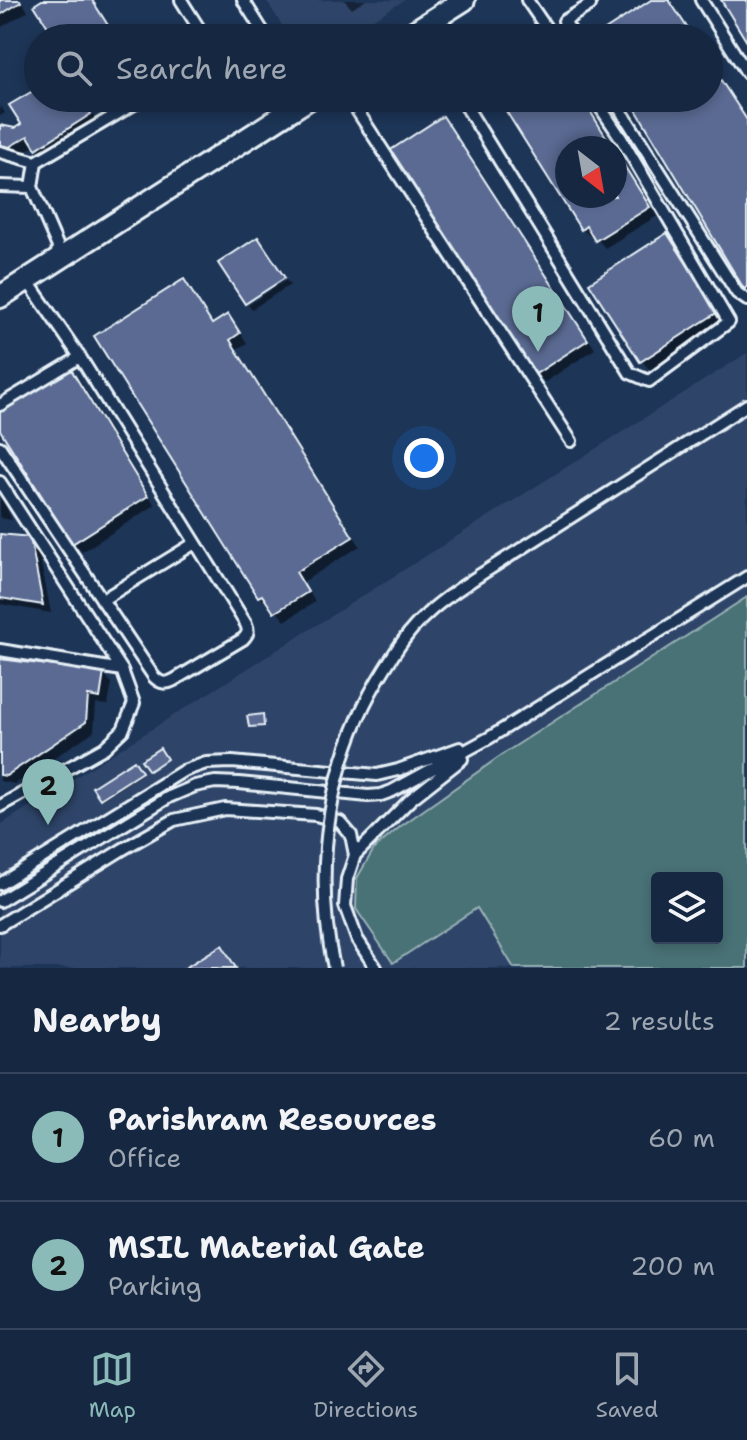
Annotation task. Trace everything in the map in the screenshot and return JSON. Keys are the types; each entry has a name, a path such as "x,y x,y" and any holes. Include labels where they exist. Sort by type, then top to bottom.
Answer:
{"street":[{"path":"429,24 462,0"},
{"path":"2,290 27,280 287,112"}],"lane":[{"path":"181,0 196,24"},
{"path":"243,0 258,24"},
{"path":"527,0 543,24"},
{"path":"701,0 716,24"},
{"path":"566,24 564,21 592,2"},
{"path":"723,35 747,73"},
{"path":"0,152 36,162 120,112"},
{"path":"358,112 571,441"},
{"path":"470,112 630,373 649,381 729,322 603,112"},
{"path":"622,112 737,293 747,300"},
{"path":"36,162 32,187 58,247 55,262"},
{"path":"0,186 32,187"},
{"path":"0,447 159,682 174,680 243,639 248,630 246,624 80,357 27,280"},
{"path":"0,405 80,357"},
{"path":"334,968 325,913 324,867 334,790 351,732 375,683 404,639 426,614 449,596 747,405"},
{"path":"0,482 122,670 134,703 123,730 104,748 0,806"},
{"path":"102,600 195,543"},
{"path":"0,901 169,797 195,786 215,782 239,783 368,796 392,791 489,738 747,577"},
{"path":"0,650 122,670"},
{"path":"376,968 357,939 345,906 347,879 355,855 411,799 489,738"},
{"path":"0,884 183,771 206,763 232,762 377,775 489,738"},
{"path":"0,925 174,820 225,809 316,815 340,822 351,835 355,855"}],"shaded area":[{"path":"266,0 405,0 365,24 281,24"},
{"path":"747,353 747,968 0,968 0,825"}],"green space":[{"path":"747,597 747,968 514,968 477,908 393,963 356,909 357,878 374,849 401,826 506,752"}],"building":[{"path":"0,0 20,0 21,2 0,15"},
{"path":"42,0 92,0 107,24 46,24 34,5"},
{"path":"651,0 669,0 685,24 614,24"},
{"path":"721,0 747,0 747,42"},
{"path":"723,83 747,120 747,287 744,289 637,112 723,112"},
{"path":"24,96 24,112 91,114 36,149 28,136 9,147 0,145 0,125 15,128 21,124 9,105"},
{"path":"507,112 591,112 606,136 555,136 555,189"},
{"path":"443,116 588,340 534,375 389,151"},
{"path":"627,170 650,207 595,241 586,226 581,230 567,208 627,208"},
{"path":"667,233 718,312 640,362 589,283"},
{"path":"258,237 285,278 245,304 218,263"},
{"path":"184,279 212,324 228,314 240,333 230,340 353,537 296,572 308,592 274,613 262,595 258,597 94,336"},
{"path":"69,366 148,496 72,544 0,430 0,409"},
{"path":"0,534 30,537 43,605 0,598"},
{"path":"0,659 104,672 100,698 88,696 86,722 6,776 0,775"},
{"path":"263,714 264,726 249,727 247,716"},
{"path":"160,748 167,759 149,771 141,760"},
{"path":"134,760 142,772 100,799 92,787"},
{"path":"222,945 236,968 185,968"}],"place":[{"name":"Parishram Resources","path":"538,352"},
{"name":"MSIL Material Gate","path":"48,825"}]}
